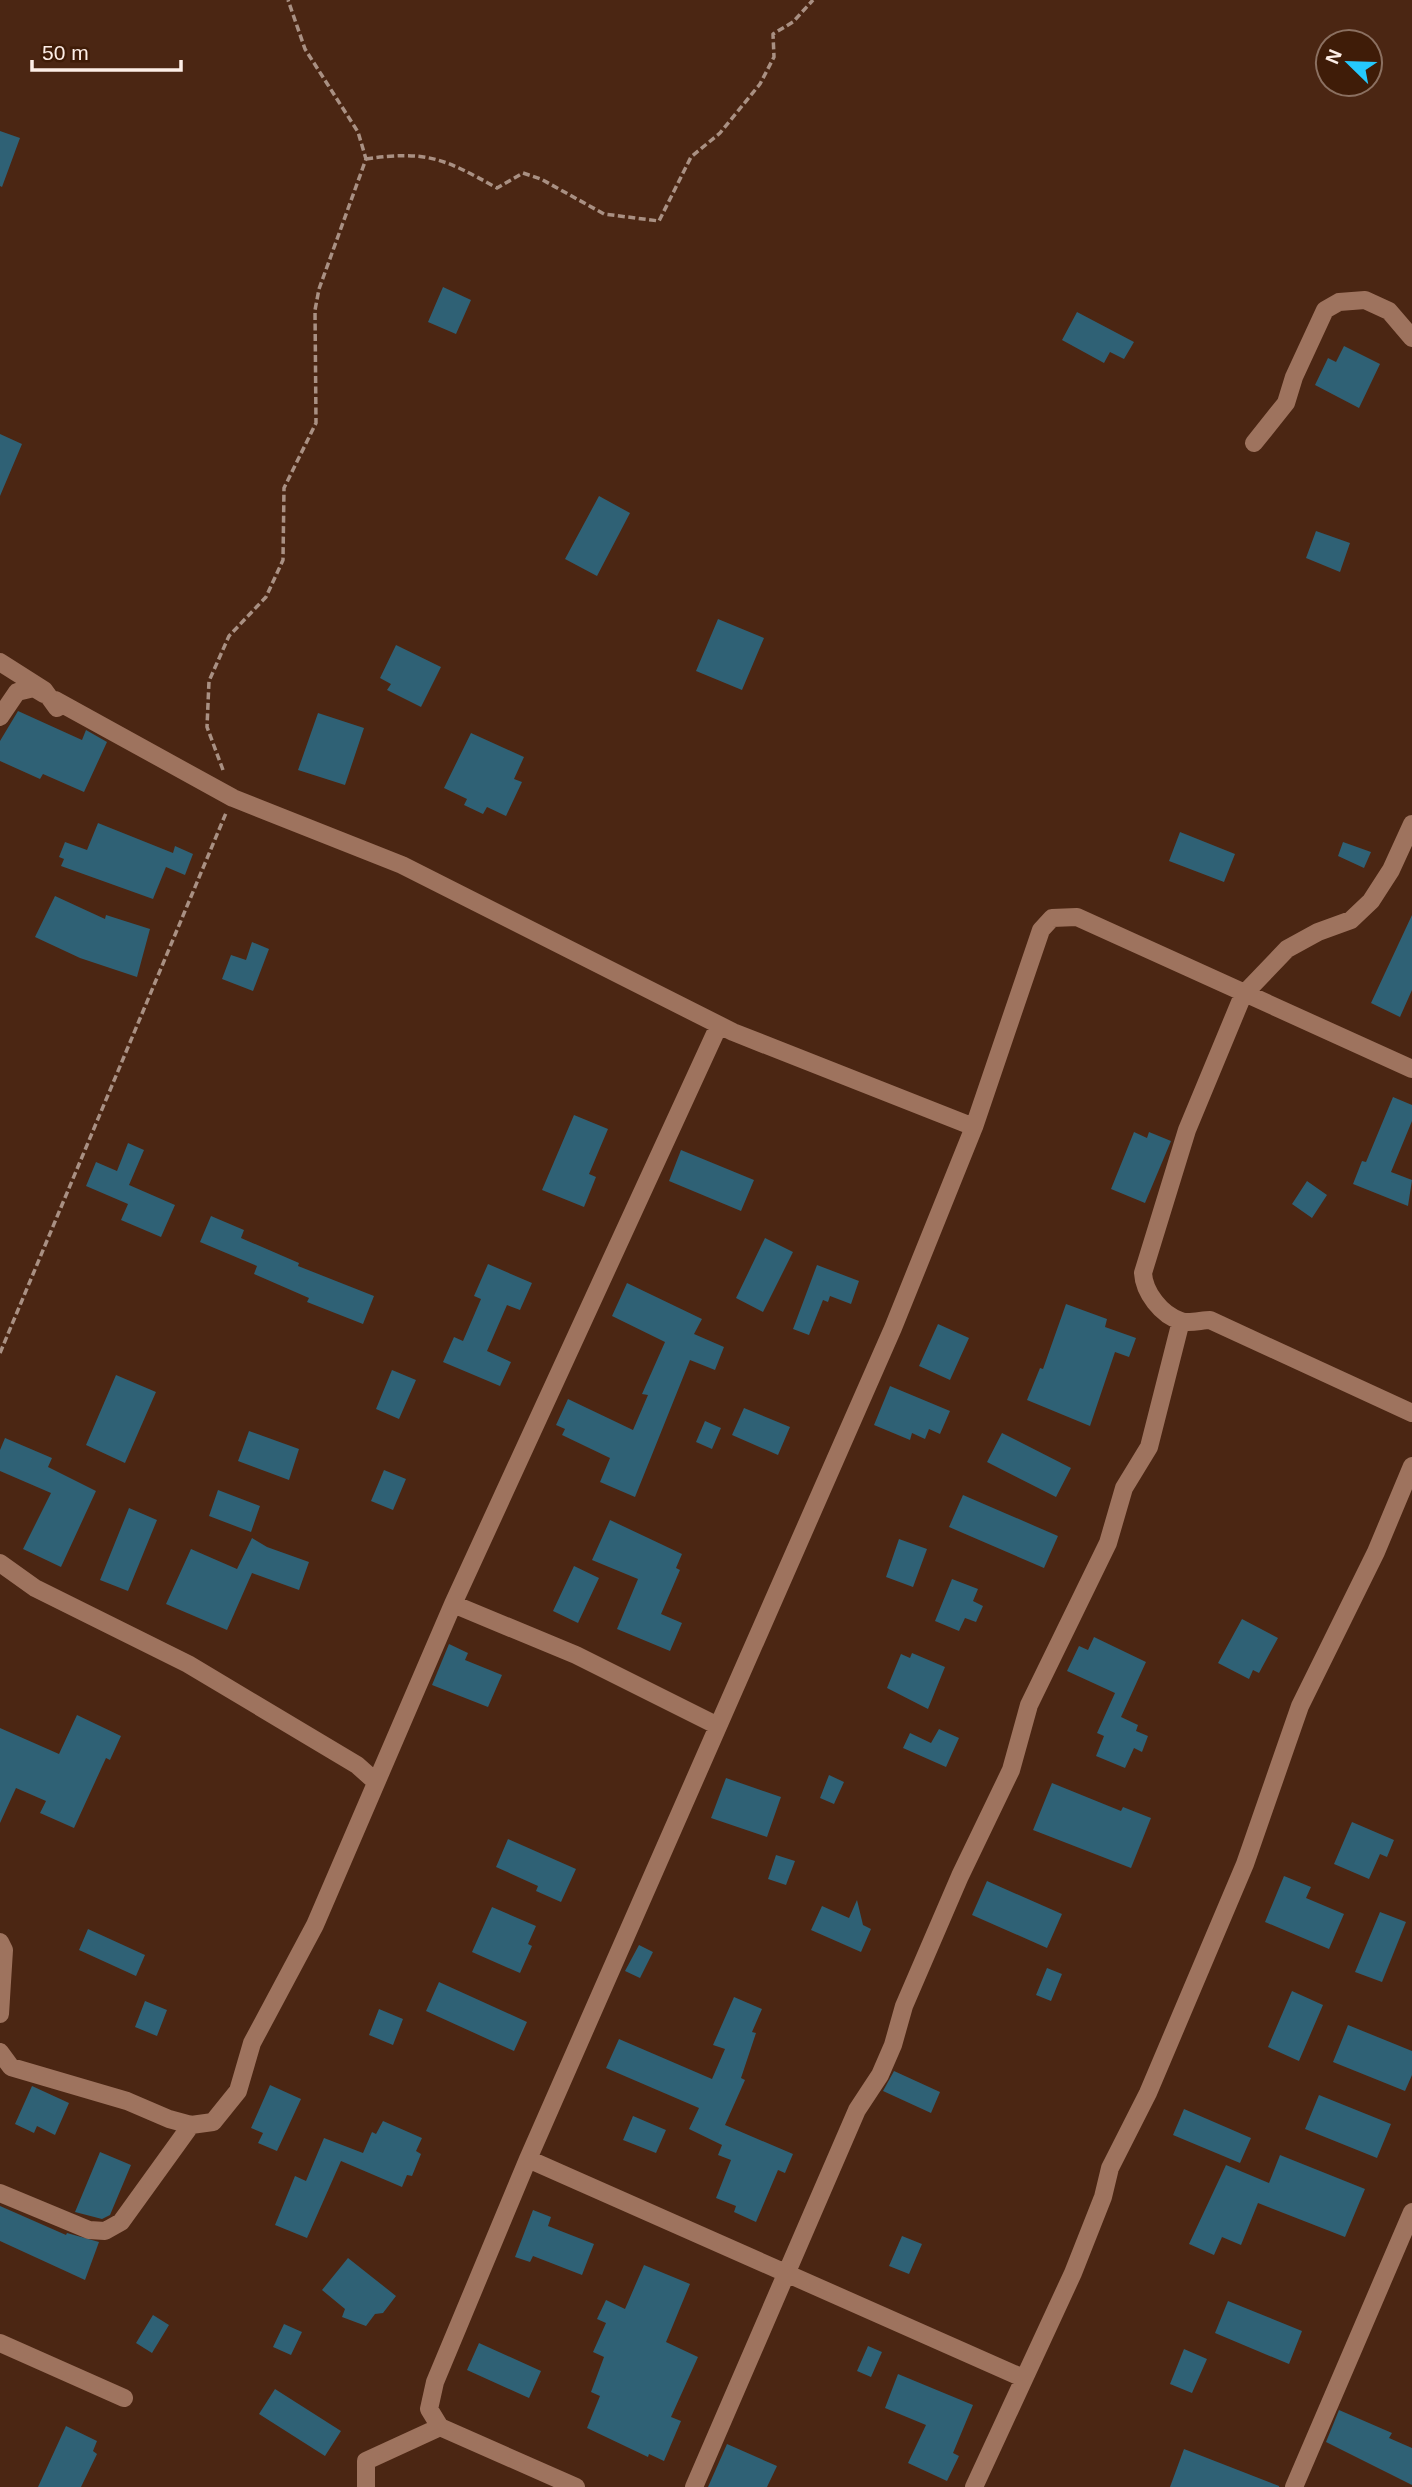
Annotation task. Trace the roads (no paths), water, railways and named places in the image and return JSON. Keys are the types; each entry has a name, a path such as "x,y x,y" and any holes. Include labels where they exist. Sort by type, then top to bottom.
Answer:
{"street":[{"path":"1254,443 1286,403 1294,377 1325,310 1339,302 1365,300 1389,311 1412,338"},
{"path":"0,662 53,699"},
{"path":"0,717 18,692 34,688 233,798 401,865 719,1025 974,1127"},
{"path":"1412,824 1391,870 1371,901 1351,920 1318,932 1287,949 1243,995 1187,1129 1143,1273 1144,1288 1152,1299 1181,1321 1210,1320 1412,1413"},
{"path":"576,2487 440,2427 429,2409 435,2382 528,2159 893,1328 974,1127 1041,930 1052,918 1077,917 1243,995 1412,1069"},
{"path":"0,2052 11,2067 127,2101 191,2125 213,2122 238,2091 252,2043 315,1925 453,1604 719,1025"},
{"path":"694,2487 857,2110 880,2075 893,2045 904,2006 954,1888 1010,1770 1029,1705 1108,1543 1124,1488 1149,1447 1181,1321"},
{"path":"974,2487 1073,2273 1103,2197 1110,2168 1148,2093 1245,1864 1300,1706 1376,1552 1412,1466"},
{"path":"0,1563 35,1588 198,1670 357,1765 376,1782"},
{"path":"453,1604 576,1655 718,1726"},
{"path":"0,1942 4,1950 0,2014"},
{"path":"0,2193 89,2230 105,2231 121,2221 191,2125"},
{"path":"528,2159 1023,2378"},
{"path":"1294,2487 1412,2212"},
{"path":"0,2343 124,2398"},
{"path":"366,2487 366,2461 440,2427"}]}
